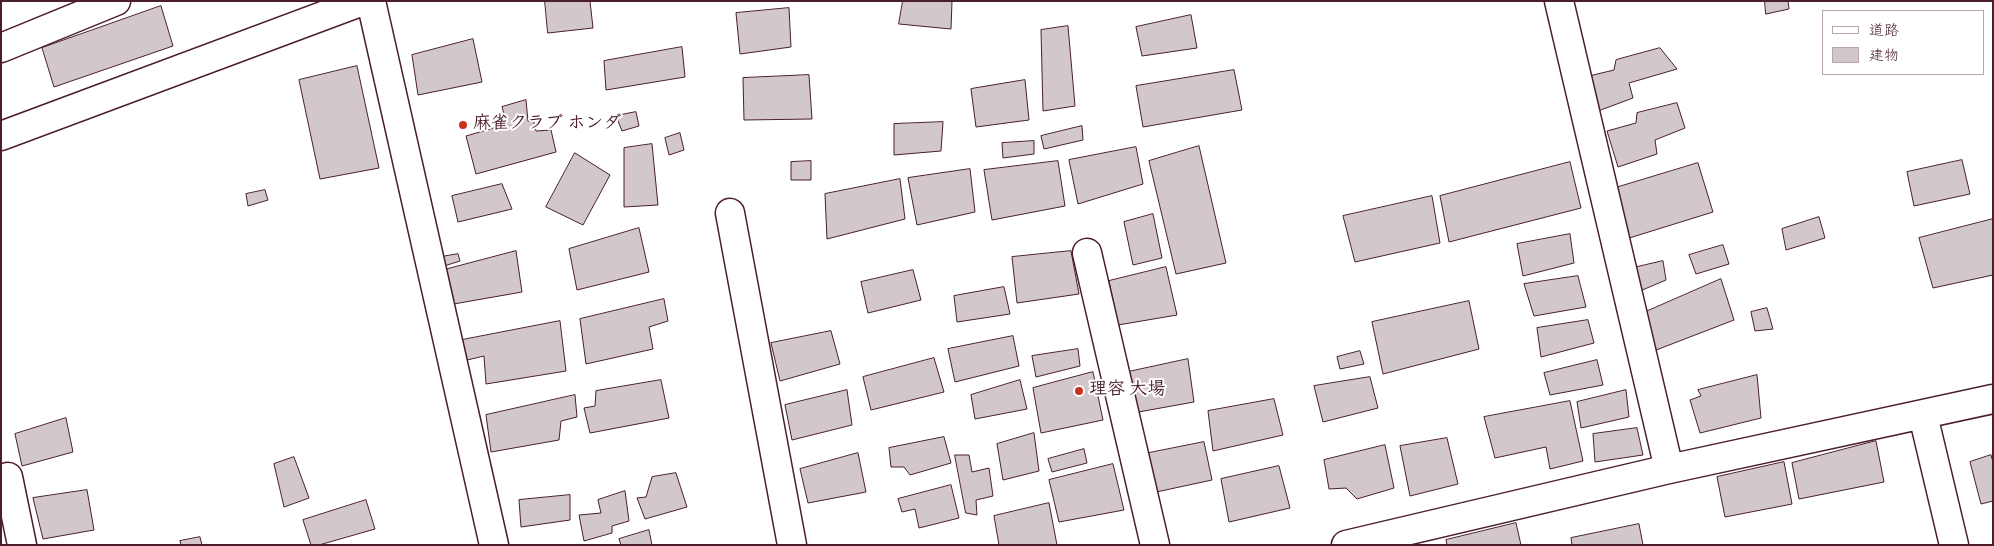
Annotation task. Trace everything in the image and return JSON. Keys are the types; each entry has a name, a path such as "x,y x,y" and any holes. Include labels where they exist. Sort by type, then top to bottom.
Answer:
{"street":[{"path":"1,48 116,1"},
{"path":"1,136 362,1"},
{"path":"371,1 494,545"},
{"path":"1559,1 1669,469"},
{"path":"730,213 792,545"},
{"path":"1087,253 1155,545"},
{"path":"1346,545 1669,469 1993,399"},
{"path":"1923,415 1954,545"},
{"path":"8,477 22,545"}],"building":[{"path":"545,1 590,1 593,28 548,33"},
{"path":"903,1 952,1 951,29 899,24"},
{"path":"1765,1 1788,1 1789,9 1766,14"},
{"path":"161,6 173,46 54,87 42,48"},
{"path":"789,8 791,47 740,54 736,13"},
{"path":"1191,15 1197,48 1142,56 1136,27"},
{"path":"1068,26 1075,106 1043,111 1041,30"},
{"path":"473,39 482,82 418,95 412,55"},
{"path":"682,47 685,77 606,90 604,61"},
{"path":"1660,48 1677,69 1629,83 1633,98 1598,111 1589,76 1614,70 1616,60"},
{"path":"357,66 379,168 320,179 299,80"},
{"path":"1234,70 1242,110 1143,127 1136,86"},
{"path":"809,75 812,119 744,120 743,78"},
{"path":"1025,80 1029,120 976,127 971,89"},
{"path":"526,100 528,121 534,122 536,131 551,130 556,152 476,174 466,136 507,124 502,107"},
{"path":"1677,103 1685,128 1655,140 1657,154 1618,167 1607,131 1636,123 1637,113"},
{"path":"636,112 639,126 622,131 616,116"},
{"path":"943,122 941,151 894,155 894,124"},
{"path":"1082,126 1083,140 1044,149 1041,136"},
{"path":"680,133 684,150 669,155 665,138"},
{"path":"1034,141 1034,154 1003,158 1002,143"},
{"path":"652,144 658,205 624,207 624,148"},
{"path":"1199,146 1226,263 1176,274 1149,161"},
{"path":"1136,147 1143,184 1078,204 1069,160"},
{"path":"575,153 610,175 583,225 546,207"},
{"path":"1962,160 1970,194 1914,206 1907,172"},
{"path":"811,161 811,180 791,180 791,162"},
{"path":"1058,161 1065,206 992,220 984,170"},
{"path":"1570,162 1581,208 1449,242 1440,196"},
{"path":"1698,163 1713,212 1626,239 1612,189"},
{"path":"970,169 975,212 917,225 908,178"},
{"path":"900,179 905,219 827,239 825,194"},
{"path":"502,184 512,209 458,222 452,196"},
{"path":"265,190 268,200 248,206 246,194"},
{"path":"1432,196 1440,243 1355,262 1343,216"},
{"path":"1153,214 1162,258 1133,265 1124,222"},
{"path":"1819,217 1825,238 1786,250 1782,229"},
{"path":"1993,219 1993,275 1933,288 1919,238"},
{"path":"639,228 649,272 577,290 569,249"},
{"path":"1570,234 1574,263 1523,276 1517,244"},
{"path":"1723,245 1729,264 1696,274 1689,255"},
{"path":"516,251 522,292 448,305 444,270"},
{"path":"1071,251 1079,294 1017,303 1012,257"},
{"path":"458,254 460,261 438,268 436,258"},
{"path":"1663,261 1666,280 1640,291 1633,268"},
{"path":"1166,267 1177,315 1118,325 1109,281"},
{"path":"913,270 921,300 868,313 861,282"},
{"path":"1578,276 1586,307 1534,316 1524,284"},
{"path":"1721,279 1734,320 1651,352 1641,314"},
{"path":"1004,287 1010,314 957,322 954,296"},
{"path":"664,299 668,321 649,327 653,349 586,364 580,319"},
{"path":"1469,301 1479,349 1383,374 1372,322"},
{"path":"1767,308 1773,329 1755,331 1751,312"},
{"path":"1588,320 1594,343 1541,357 1537,328"},
{"path":"560,321 566,371 486,384 484,356 463,361 462,340"},
{"path":"831,331 840,364 780,381 771,343"},
{"path":"1013,336 1019,366 955,382 948,349"},
{"path":"1078,349 1080,366 1036,377 1032,356"},
{"path":"1360,351 1364,364 1340,369 1337,357"},
{"path":"934,358 944,392 871,410 863,377"},
{"path":"1188,359 1194,402 1133,413 1128,372"},
{"path":"1597,360 1603,385 1550,395 1544,373"},
{"path":"1093,372 1103,420 1041,433 1033,388"},
{"path":"1757,375 1761,418 1700,433 1690,400 1701,396 1698,390"},
{"path":"1370,377 1378,408 1323,422 1314,386"},
{"path":"661,380 669,418 590,433 584,408 595,406 596,391"},
{"path":"1020,380 1027,409 975,419 971,395"},
{"path":"847,390 852,425 792,440 785,405"},
{"path":"1626,390 1629,417 1581,428 1577,402"},
{"path":"575,395 577,417 561,421 559,440 491,452 486,415"},
{"path":"1274,399 1283,435 1213,451 1208,411"},
{"path":"1570,401 1583,461 1550,469 1546,447 1495,458 1484,417"},
{"path":"66,418 73,452 22,466 15,434"},
{"path":"1637,428 1643,455 1595,462 1593,434"},
{"path":"1034,433 1039,471 1003,480 997,444"},
{"path":"944,437 951,463 910,475 904,467 891,467 889,448"},
{"path":"1447,438 1458,484 1410,496 1400,446"},
{"path":"1876,441 1884,482 1799,499 1792,463"},
{"path":"1204,442 1212,480 1147,494 1144,454"},
{"path":"1385,445 1394,488 1357,499 1346,488 1329,489 1324,460"},
{"path":"1084,449 1087,463 1052,472 1048,459"},
{"path":"858,453 866,492 808,503 800,469"},
{"path":"955,455 969,455 972,472 989,468 993,496 976,500 977,515 966,513"},
{"path":"1991,455 1993,462 1993,501 1981,504 1970,462"},
{"path":"294,457 309,498 284,507 274,464"},
{"path":"1784,462 1792,504 1725,517 1717,477"},
{"path":"1113,464 1124,510 1059,522 1049,480"},
{"path":"1279,466 1290,508 1229,522 1221,479"},
{"path":"676,473 687,507 645,519 637,498 646,497 652,477"},
{"path":"951,485 959,518 919,528 915,509 902,512 898,499"},
{"path":"87,490 94,530 43,539 33,498"},
{"path":"625,491 629,521 612,526 612,533 584,541 579,515 601,513 598,500"},
{"path":"570,495 570,520 521,527 519,500"},
{"path":"366,500 375,529 319,545 311,545 303,520"},
{"path":"1049,503 1057,545 999,545 994,516"},
{"path":"1516,523 1521,545 1447,545 1446,540"},
{"path":"1639,524 1643,545 1572,545 1571,538"},
{"path":"649,530 652,545 621,545 619,539"},
{"path":"200,537 202,545 181,545 180,541"}],"place":[{"name":"麻雀クラブ ホンダ","path":"463,125"},
{"name":"理容 大場","path":"1079,391"}]}
